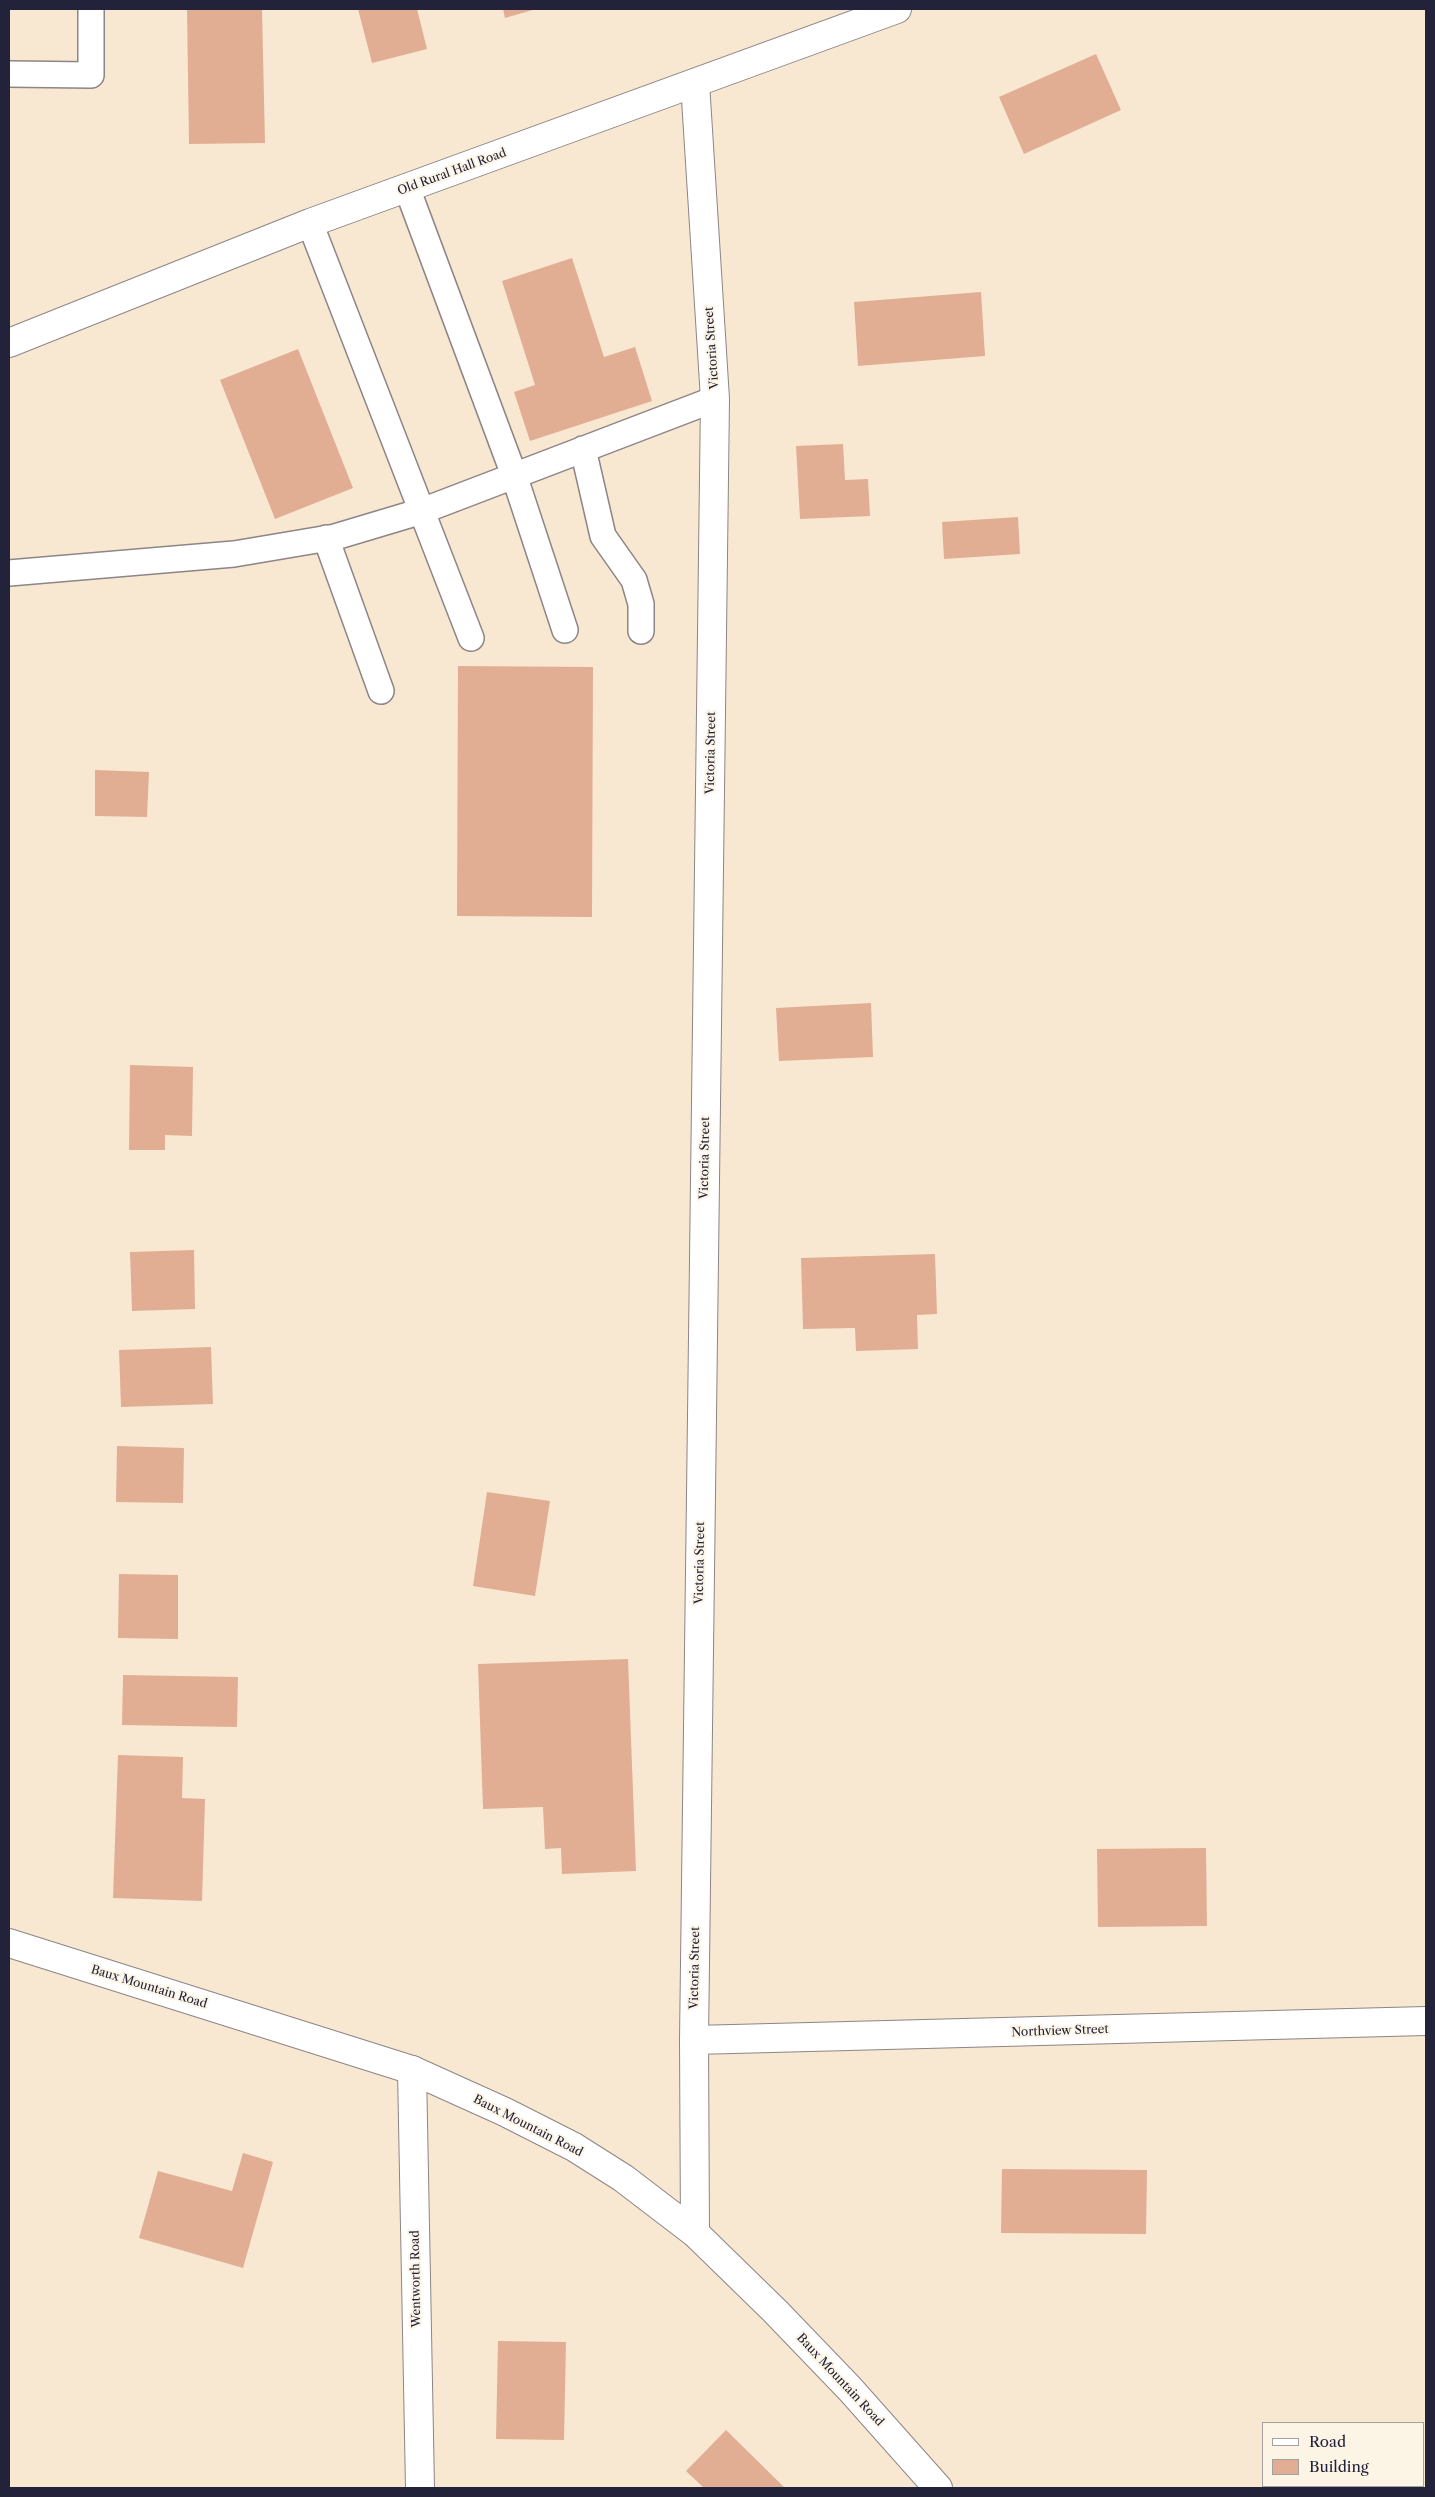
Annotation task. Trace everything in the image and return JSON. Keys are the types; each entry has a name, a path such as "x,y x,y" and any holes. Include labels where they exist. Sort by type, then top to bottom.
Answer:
{"street":[{"name":"Old Rural Hall Road","path":"9,343 310,223 898,9"},
{"name":"Victoria Street","path":"695,83 715,399 694,2040 695,2233"},
{"name":"Baux Mountain Road","path":"9,1943 412,2070 505,2112 574,2147 624,2178 695,2233 775,2311 850,2390 938,2488"},
{"name":"Northview Street","path":"694,2040 1426,2021"},
{"name":"Wentworth Road","path":"412,2070 420,2488"}],"lane":[{"path":"9,74 92,75 91,9"},
{"path":"407,188 514,475 566,630"},
{"path":"310,223 471,638"},
{"path":"9,573 234,554 326,538 422,510 715,399"},
{"path":"583,449 603,536 634,580 641,604 641,631"},
{"path":"326,538 380,691"}],"building":[{"path":"187,9 262,9 265,143 189,144"},
{"path":"358,9 417,9 427,49 372,63"},
{"path":"503,9 536,9 505,18"},
{"path":"1096,54 1121,110 1024,154 999,97"},
{"path":"572,258 604,357 635,347 652,401 530,441 514,392 535,385 502,281"},
{"path":"981,292 985,356 858,366 854,302"},
{"path":"298,349 353,488 275,519 220,380"},
{"path":"843,444 845,480 868,479 870,516 800,519 796,446"},
{"path":"1018,517 1020,554 944,559 942,522"},
{"path":"458,666 593,667 592,917 457,916"},
{"path":"95,770 149,772 147,817 95,816"},
{"path":"871,1003 873,1057 779,1061 776,1008"},
{"path":"130,1065 193,1067 192,1136 165,1135 165,1150 129,1150"},
{"path":"194,1250 195,1309 132,1311 130,1252"},
{"path":"935,1254 937,1314 917,1315 918,1349 856,1351 855,1328 803,1329 801,1258"},
{"path":"211,1347 213,1404 121,1407 119,1350"},
{"path":"117,1446 184,1448 183,1503 116,1502"},
{"path":"487,1492 550,1501 535,1596 473,1586"},
{"path":"119,1574 178,1575 178,1639 118,1638"},
{"path":"628,1659 636,1871 562,1874 561,1848 545,1849 543,1807 483,1809 478,1664"},
{"path":"123,1675 238,1677 237,1727 122,1725"},
{"path":"118,1755 183,1757 182,1798 205,1799 202,1901 113,1898"},
{"path":"1206,1848 1207,1926 1098,1927 1097,1849"},
{"path":"243,2153 273,2162 243,2268 139,2238 158,2171 232,2191"},
{"path":"1002,2169 1147,2170 1146,2234 1001,2233"},
{"path":"498,2341 566,2342 564,2440 496,2439"},
{"path":"726,2430 785,2488 704,2488 686,2471"}]}
